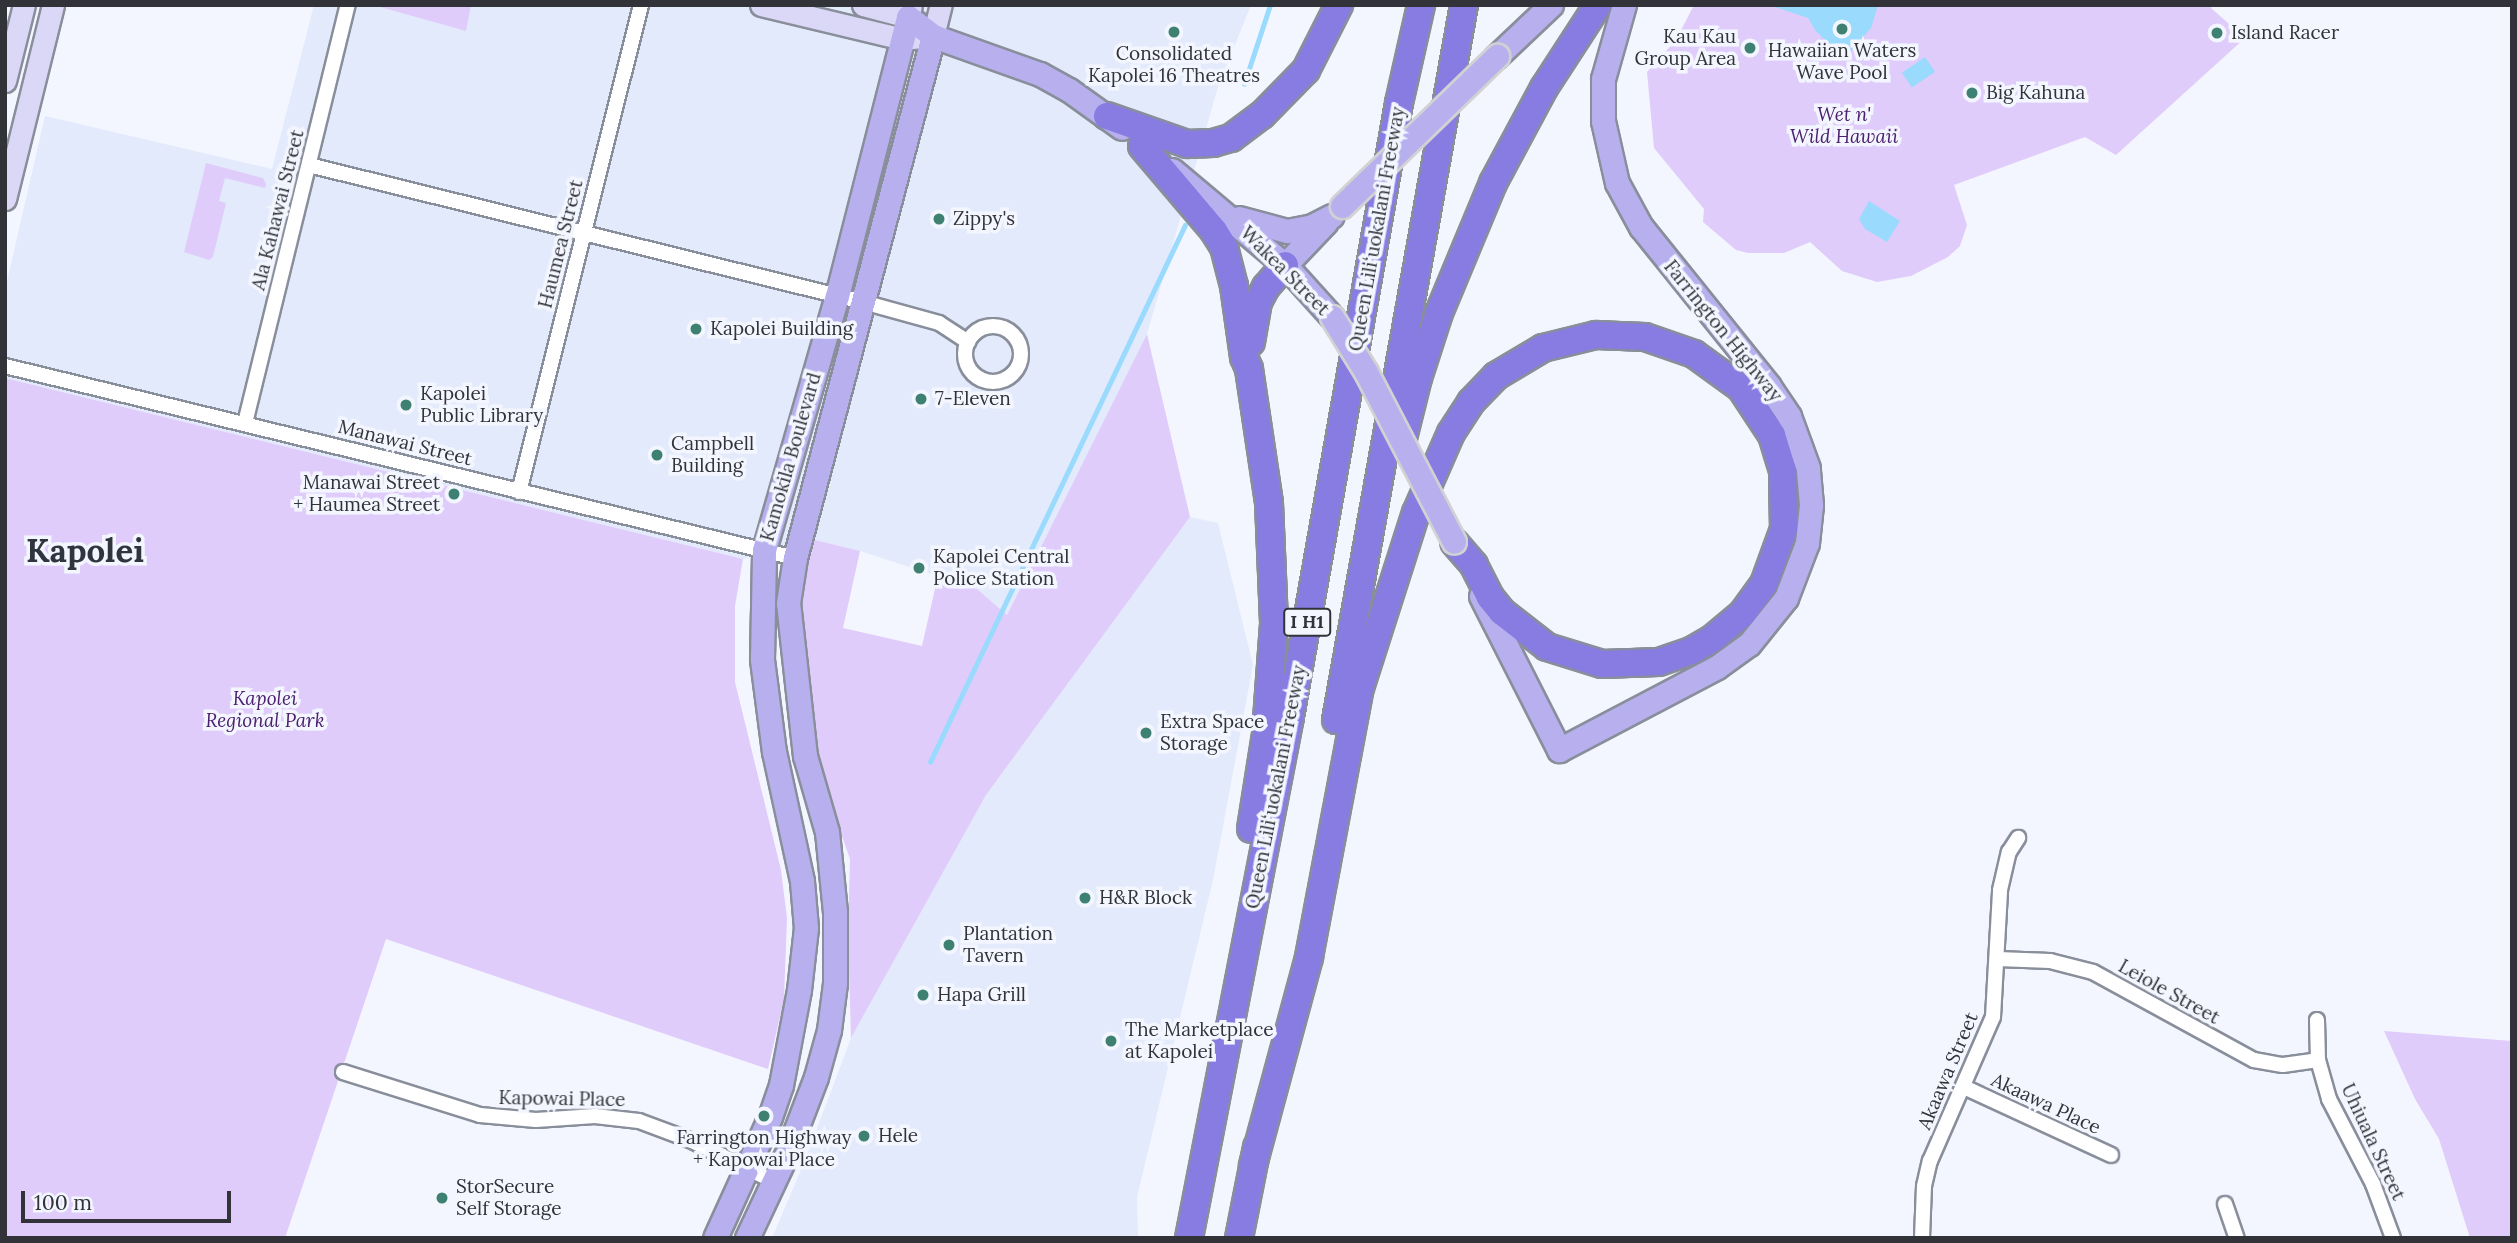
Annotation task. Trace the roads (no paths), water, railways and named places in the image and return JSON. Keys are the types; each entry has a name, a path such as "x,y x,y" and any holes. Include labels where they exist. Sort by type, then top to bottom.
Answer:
{"highway":[{"path":"1107,116 1187,144 1213,143 1231,138 1262,116 1306,70 1339,5"},
{"path":"1399,103 1412,5"},
{"name":"Queen Liliʻuokalani Freeway","path":"1189,1238 1290,717 1399,103 1420,5"},
{"name":"I H1","path":"1239,1238 1313,867 1344,670 1464,5"},
{"path":"1344,670 1390,504 1418,378 1439,313 1487,196 1514,142 1544,88 1598,5"},
{"path":"1142,146 1214,231 1224,247 1234,286 1244,357 1250,369"},
{"path":"1181,1238 1190,1152 1254,813 1272,678 1274,624 1269,503 1250,369 1252,324 1258,302 1266,287 1285,265"},
{"path":"1254,1165 1309,957 1360,688 1416,513 1451,433 1471,402 1496,376 1543,348 1596,335 1645,337 1694,354 1727,375 1753,402 1779,453 1786,491 1784,529 1765,583 1742,614 1712,639 1660,662 1602,664 1547,647 1502,612 1490,597 1474,565 1454,542"}],"main road":[{"path":"1285,265 1337,211 1551,5"},
{"name":"Farrington Highway","path":"1559,750 1717,667 1749,644 1776,615 1791,589 1802,562 1810,523 1808,468 1789,416 1769,386 1646,235 1617,183 1602,121 1603,79 1624,5"},
{"name":"Wakea Street","path":"907,20 933,36 1040,74 1107,116 1225,212 1285,265 1332,317 1366,372 1559,750"},
{"name":"Kamokila Boulevard","path":"746,1169 781,1085 799,990 806,928 802,881 774,752 762,659 764,550 837,296 907,20"},
{"name":"Kamokila Boulevard","path":"773,1181 801,1121 829,1030 836,949 827,832 805,756 791,650 788,603 795,558 933,36"},
{"path":"1225,212 1258,226 1287,231 1312,226 1337,211"},
{"path":"715,1238 746,1169"},
{"path":"747,1238 773,1181"}],"street":[{"path":"5,81 24,5"},
{"path":"5,199 53,5"},
{"name":"Ala Kahawai Street","path":"245,423 348,5"},
{"name":"Haumea Street","path":"519,492 641,5"},
{"name":"Wakea Street","path":"761,5 907,20"},
{"name":"Wakea Street","path":"863,5 907,20"},
{"name":"Kamokila Boulevard","path":"933,36 941,5"},
{"path":"309,165 863,302 939,323 968,342"},
{"name":"Manawai Street","path":"5,366 795,558"},
{"name":"Akaawa Street","path":"1922,1238 1926,1173 1993,1017 2000,890 2009,852 2018,838"},
{"name":"Leiole Street","path":"1997,960 2050,961 2093,972 2254,1060 2283,1065 2318,1060"},
{"name":"Uhiuala Street","path":"2317,1020 2318,1060 2329,1099 2373,1184 2393,1238"},
{"name":"Kapowai Place","path":"343,1072 480,1115 502,1119 595,1116 639,1121 690,1140 773,1181"},
{"name":"Akaawa Place","path":"1964,1087 2111,1155"},
{"path":"2225,1204 2236,1238"}],"water":[{"name":"Hawaiian Waters Wave Pool","path":"1769,5 1878,5 1871,28 1850,52 1834,49 1815,30 1808,18"},
{"path":"1925,57 1935,72 1912,88 1902,73"},
{"path":"1869,201 1900,221 1887,242 1865,229 1859,219"}],"waterway":[{"path":"1244,84 1270,5"},
{"path":"930,762 1185,225"}],"place":[{"name":"Hawaiian Waters Wave Pool","path":"1842,29"},
{"name":"Consolidated Kapolei 16 Theatres","path":"1174,32"},
{"name":"Island Racer","path":"2217,33"},
{"name":"Kau Kau Group Area","path":"1750,48"},
{"name":"Big Kahuna","path":"1972,93"},
{"name":"Zippy's","path":"939,219"},
{"name":"Kapolei Building","path":"696,329"},
{"name":"7-Eleven","path":"921,399"},
{"name":"Kapolei Public Library","path":"406,405"},
{"name":"Campbell Building","path":"657,455"},
{"name":"Manawai Street + Haumea Street","path":"454,494"},
{"name":"Kapolei Central Police Station","path":"919,568"},
{"name":"Extra Space Storage","path":"1146,733"},
{"name":"H&R Block","path":"1085,898"},
{"name":"Plantation Tavern","path":"949,945"},
{"name":"Hapa Grill","path":"923,995"},
{"name":"The Marketplace at Kapolei","path":"1111,1041"},
{"name":"Farrington Highway + Kapowai Place","path":"764,1116"},
{"name":"Hele","path":"864,1136"},
{"name":"StorSecure Self Storage","path":"442,1198"}],"district":[{"name":"Kapolei","path":"85,551"}],"park label":[{"name":"Wet n' Wild Hawaii","path":"1844,126"},
{"name":"Kapolei Regional Park","path":"265,710"}]}
